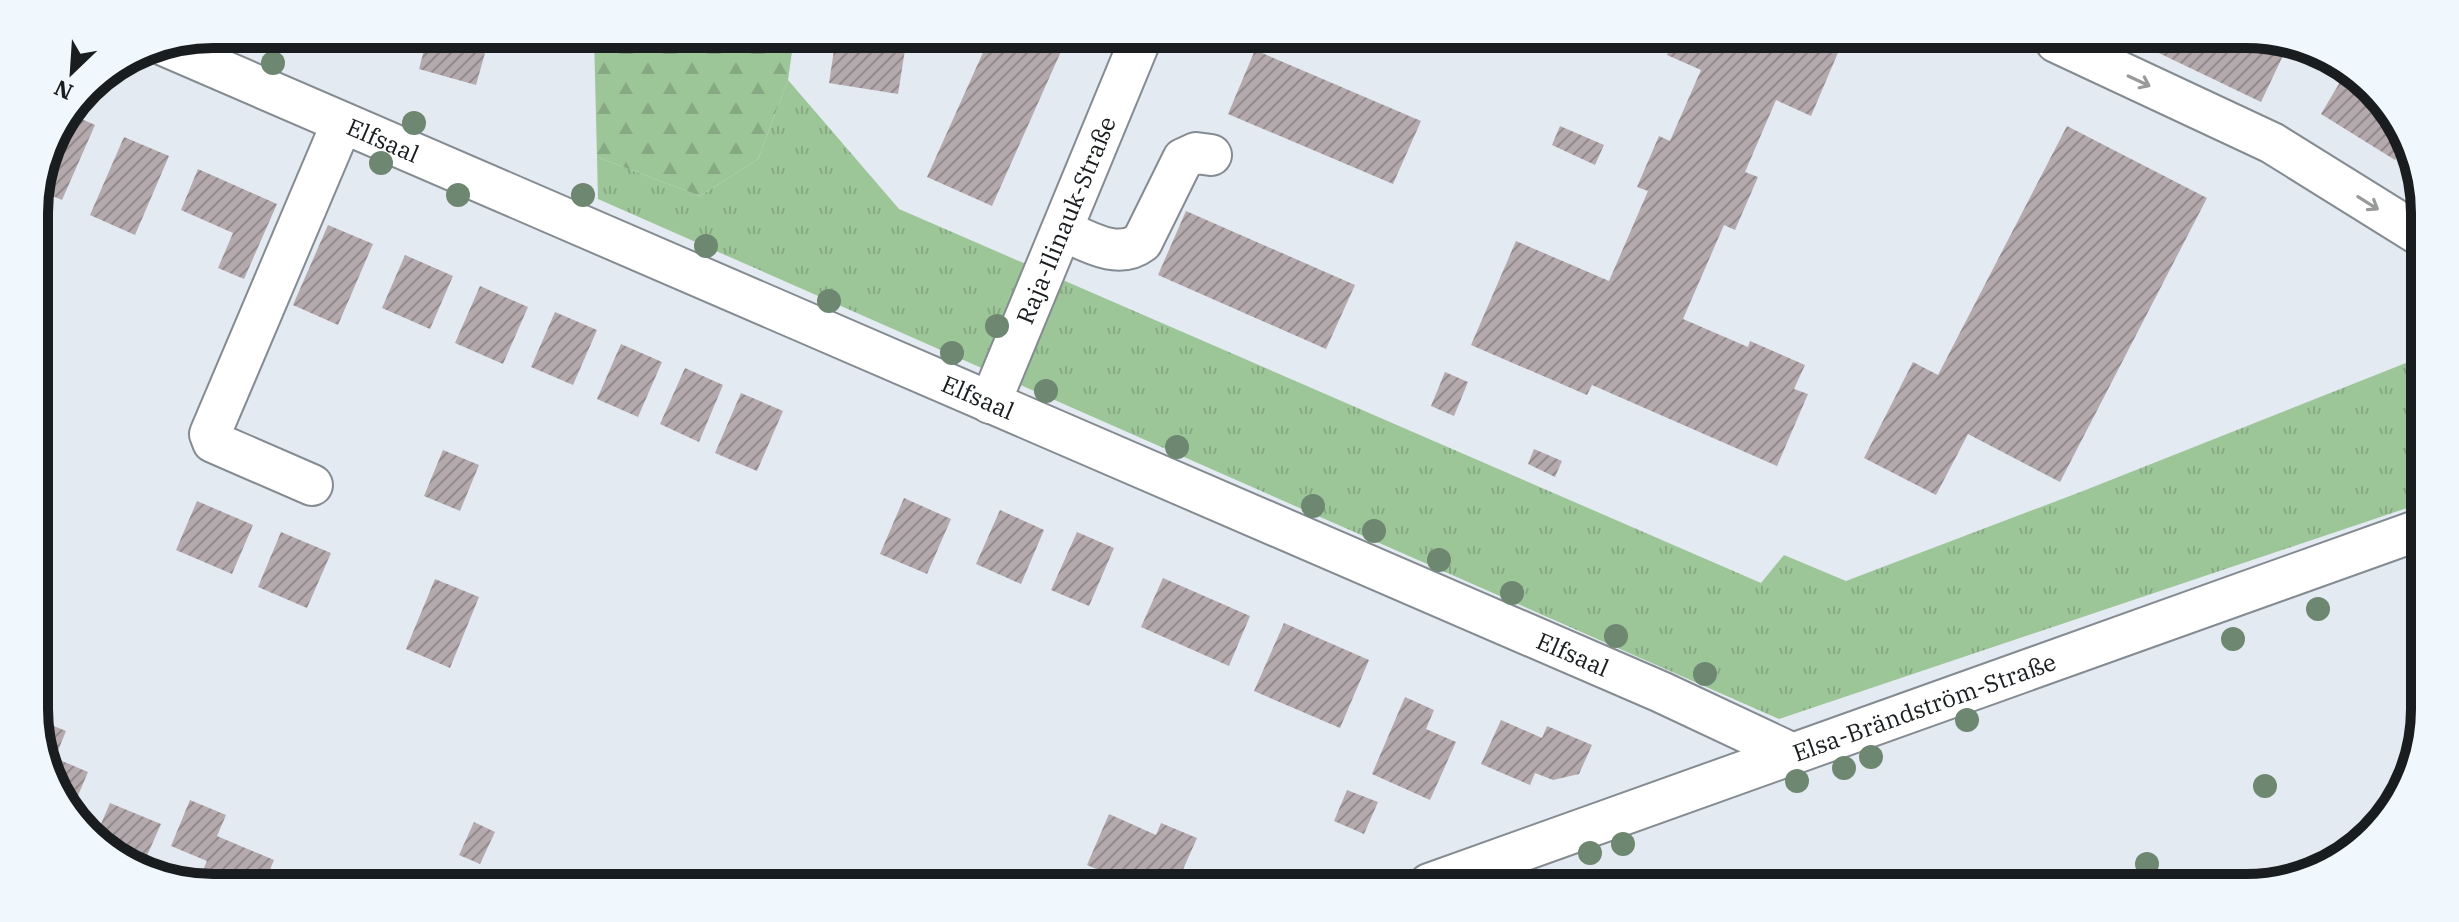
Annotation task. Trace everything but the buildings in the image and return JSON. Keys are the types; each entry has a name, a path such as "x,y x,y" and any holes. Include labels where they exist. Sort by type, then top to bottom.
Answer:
{"street":[{"name":"Raja-Ilinauk-Straße","path":"990,403 1137,48"},
{"path":"2073,48 2272,143 2411,230"},
{"name":"Elfsaal","path":"179,52 1646,686 1793,754"},
{"path":"312,485 213,442 210,434 342,123"},
{"path":"1062,230 1114,251 1135,247 1142,242 1183,159 1196,153 1211,155"},
{"name":"Elsa-Brändström-Straße","path":"1457,874 2411,533"}],"green space":[{"path":"594,48 792,48 788,80 758,159 700,196 597,157"},
{"path":"788,80 899,209 1761,583 1784,555 1846,581 2411,361 2411,507 1779,719 598,199 597,157 700,196 758,159"}]}
